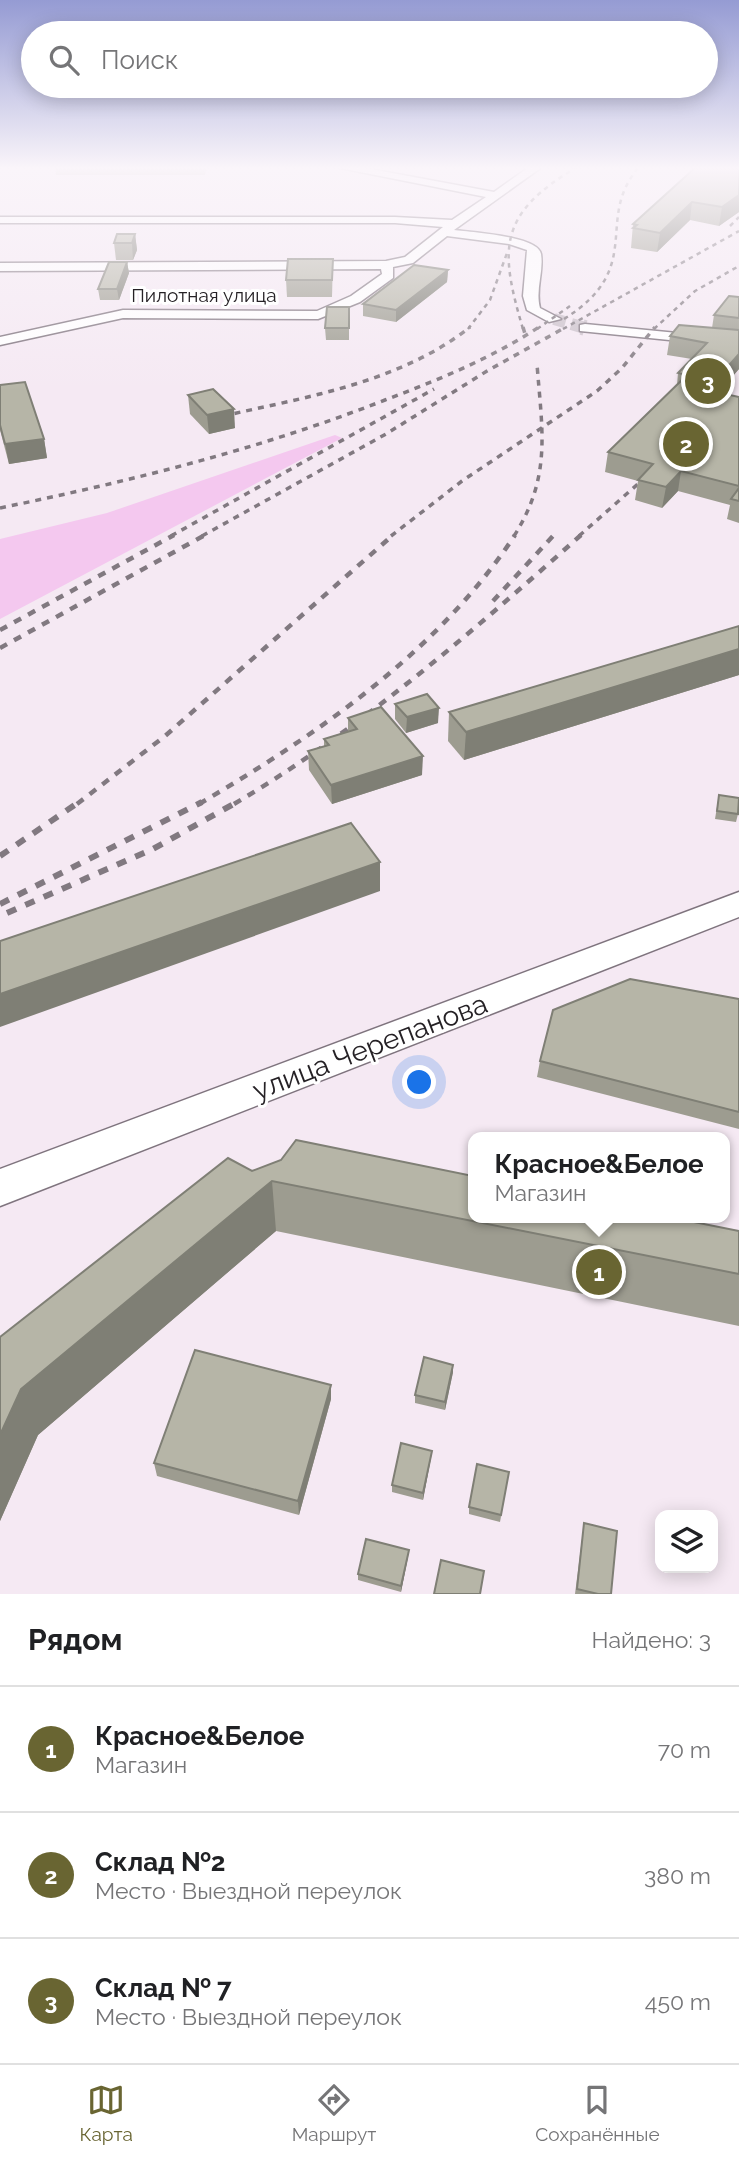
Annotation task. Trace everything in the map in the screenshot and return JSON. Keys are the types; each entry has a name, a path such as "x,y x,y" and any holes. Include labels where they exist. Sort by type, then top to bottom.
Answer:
{"main road":[{"name":"улица Черепанова","path":"0,1188 739,904"}],"street":[{"path":"0,267 386,265 409,260 433,241"},
{"path":"512,241 533,248 535,253 530,296 534,310 554,320"},
{"name":"Пилотная улица","path":"0,341 25,338 97,317 123,314 318,315 335,310 379,285 389,275 386,265"},
{"path":"585,328 739,343"}],"shaded area":[{"path":"335,435 342,438 0,619 0,539 107,513"}],"building":[{"path":"288,259 333,259 332,280 286,280"},
{"path":"109,262 127,262 117,289 98,289"},
{"path":"414,265 448,270 396,310 363,304"},
{"path":"729,296 739,297 739,318 714,315"},
{"path":"327,307 349,307 349,328 325,328"},
{"path":"679,325 739,330 739,354 707,390 739,397 739,486 681,471 666,487 638,480 653,464 608,452 687,375 678,373 707,343 670,336"},
{"path":"25,382 44,439 5,444 0,425 0,385"},
{"path":"213,389 234,409 207,415 188,395"},
{"path":"739,488 739,501 731,499"},
{"path":"739,626 739,649 466,732 449,712"},
{"path":"427,694 439,708 407,717 395,704"},
{"path":"381,707 423,756 331,785 308,751 329,745 324,739 357,729 348,718"},
{"path":"719,795 739,798 738,814 717,811"},
{"path":"351,823 380,862 0,994 0,941"},
{"path":"630,979 739,999 739,1112 540,1061 553,1010"},
{"path":"296,1140 468,1175 468,1220 272,1181 21,1389 0,1435 0,1337 228,1158 252,1171 281,1160"},
{"path":"483,1223 699,1223 739,1231 739,1274"},
{"path":"195,1350 331,1385 298,1501 154,1463"},
{"path":"424,1357 453,1365 445,1402 415,1395"},
{"path":"401,1443 432,1451 423,1493 392,1485"},
{"path":"477,1464 509,1472 501,1515 469,1507"},
{"path":"584,1523 617,1531 611,1594 577,1589"},
{"path":"366,1539 409,1550 401,1586 358,1574"},
{"path":"441,1560 484,1571 480,1594 434,1594"}],"tunnel":[{"path":"554,319 585,328 582,327"}],"railway":[{"path":"510,241 510,276 523,329"},
{"path":"564,319 589,300 604,281 612,262 615,241"},
{"path":"563,329 720,241"},
{"path":"469,328 490,300 507,253"},
{"path":"654,329 695,291 739,266"},
{"path":"537,329 570,306"},
{"path":"523,327 525,334"},
{"path":"0,508 146,475 291,434 445,376 503,349 539,327"},
{"path":"202,536 386,434 487,371 566,327"},
{"path":"542,428 597,391 622,368 655,327"},
{"path":"223,416 320,394 384,374 443,346 469,328"},
{"path":"537,364 542,428"},
{"path":"171,536 434,389"},
{"path":"391,536 462,481 542,428"},
{"path":"514,536 534,493 542,453 542,428"},
{"path":"579,536 639,483"},
{"path":"0,630 174,535"},
{"path":"0,648 205,535"},
{"path":"77,804 165,736 393,535"},
{"path":"199,804 331,719 413,653 450,617 515,535"},
{"path":"234,804 281,775 371,712 457,643 581,535"},
{"path":"493,601 553,536"},
{"path":"0,856 79,802"},
{"path":"0,904 202,802"},
{"path":"7,913 153,849 237,802"}],"place":[{"name":"Склад № 7","path":"708,381"},
{"name":"Склад №2","path":"686,444"},
{"name":"Красное&Белое","path":"599,1272"}]}
